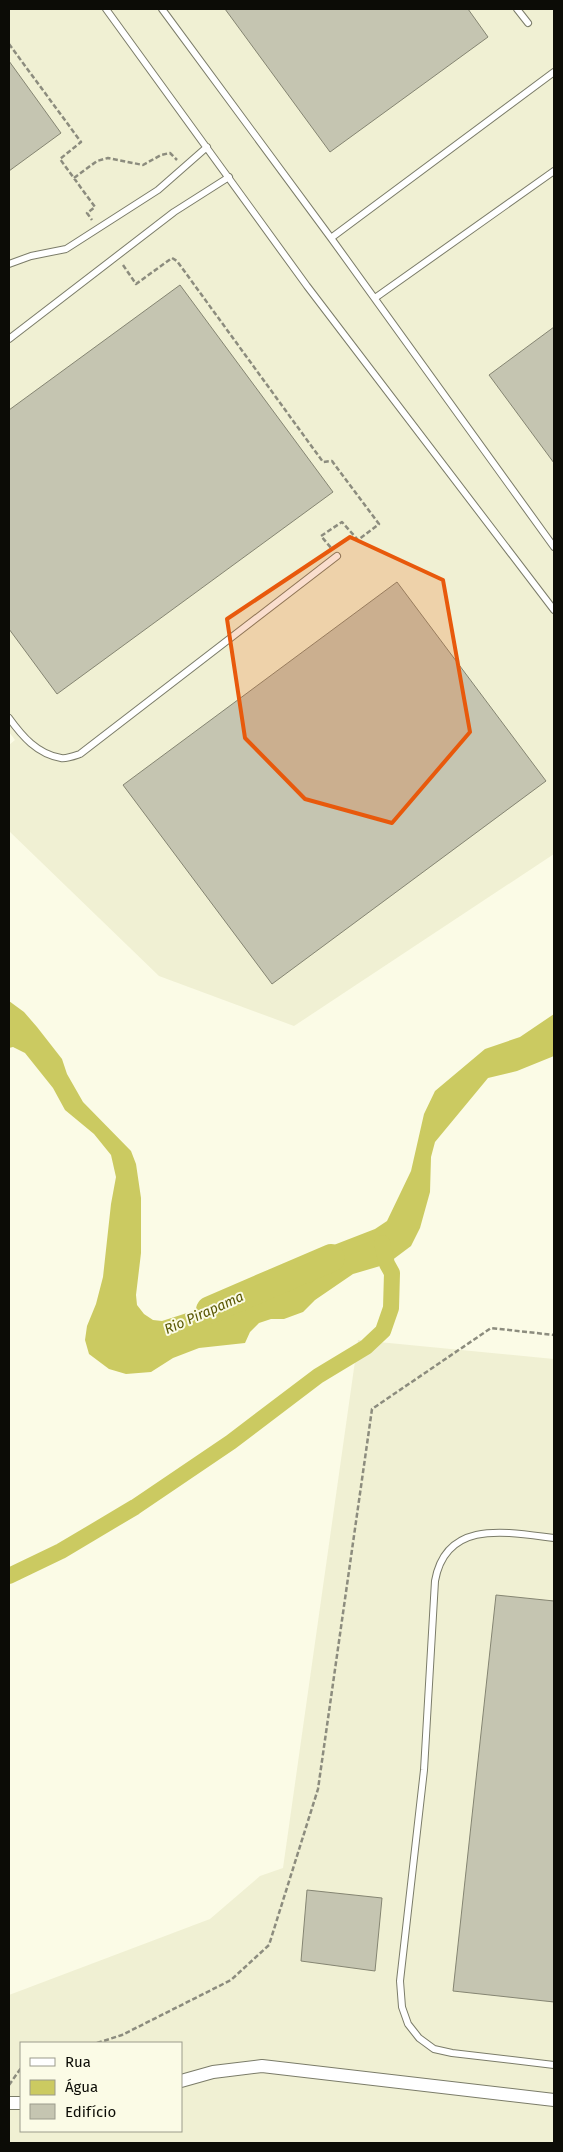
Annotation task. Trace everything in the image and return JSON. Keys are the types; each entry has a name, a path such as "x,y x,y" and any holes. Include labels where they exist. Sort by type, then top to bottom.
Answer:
{"street":[{"path":"182,2081 213,2072 238,2068 285,2068 554,2100"}],"lane":[{"path":"106,9 307,286 554,610"},
{"path":"162,9 375,298 554,547"},
{"path":"517,9 528,23"},
{"path":"331,238 554,72"},
{"path":"9,264 31,256 66,249 158,190 207,147"},
{"path":"375,298 554,171"},
{"path":"9,338 174,212 229,177"},
{"path":"9,718 23,737 40,750 62,759 80,754 337,556"},
{"path":"554,1538 499,1531 470,1535 448,1549 438,1565 435,1581 424,1770 400,1981 402,2007 408,2024 419,2038 434,2049 452,2053 554,2065"}],"path":[{"path":"9,44 81,142 60,159 95,207 87,214 98,228"},
{"path":"74,178 96,161 108,158 143,165 161,155 170,153 184,167"},
{"path":"117,256 136,284 172,258 177,261 323,462 332,462 379,524 358,540 342,522 321,536 337,556"},
{"path":"100,2042 122,2035 231,1980 269,1945 318,1789 372,1409 491,1328 554,1335"},
{"path":"9,2085 20,2069"}],"highlighted area":[{"path":"350,537 443,580 470,732 392,823 305,799 245,738 227,619"}],"shaded area":[{"path":"9,9 554,9 554,854 294,1026 159,976 9,831 9,745 15,740 9,732"},
{"path":"358,1340 554,1359 554,2143 9,2143 9,1995 210,1919 260,1876 283,1868"}],"water":[{"path":"9,1001 24,1012 62,1059 67,1074 83,1102 131,1151 136,1164 141,1198 141,1253 136,1295 137,1305 144,1314 153,1320 162,1321 215,1304 230,1296 259,1296 281,1290 289,1283 305,1260 326,1248 375,1229 387,1221 411,1171 424,1114 435,1091 485,1049 520,1037 554,1014 554,1056 517,1071 488,1078 435,1142 431,1157 430,1192 420,1228 411,1246 387,1264 353,1274 315,1300 303,1312 284,1319 271,1319 259,1323 250,1332 245,1343 199,1348 173,1358 151,1372 126,1374 109,1369 89,1354 85,1340 87,1326 96,1304 103,1277 116,1177 111,1155 94,1134 65,1110 53,1088 25,1053 13,1047 9,1048"}],"building":[{"path":"225,9 468,9 488,37 330,152"},
{"path":"9,61 61,133 9,171"},
{"path":"180,285 333,492 57,694 9,629 9,410"},
{"path":"554,327 554,463 489,375"},
{"path":"397,582 546,781 272,984 123,785"},
{"path":"496,1595 554,1601 554,2002 453,1991"},
{"path":"307,1890 382,1898 375,1971 301,1961"}],"waterway":[{"path":"9,1576 61,1551 135,1507 231,1442 318,1376 366,1347 383,1331 391,1308 392,1273 387,1264 382,1243"},
{"name":"Rio Pirapama","path":"210,1310 331,1258"}]}
